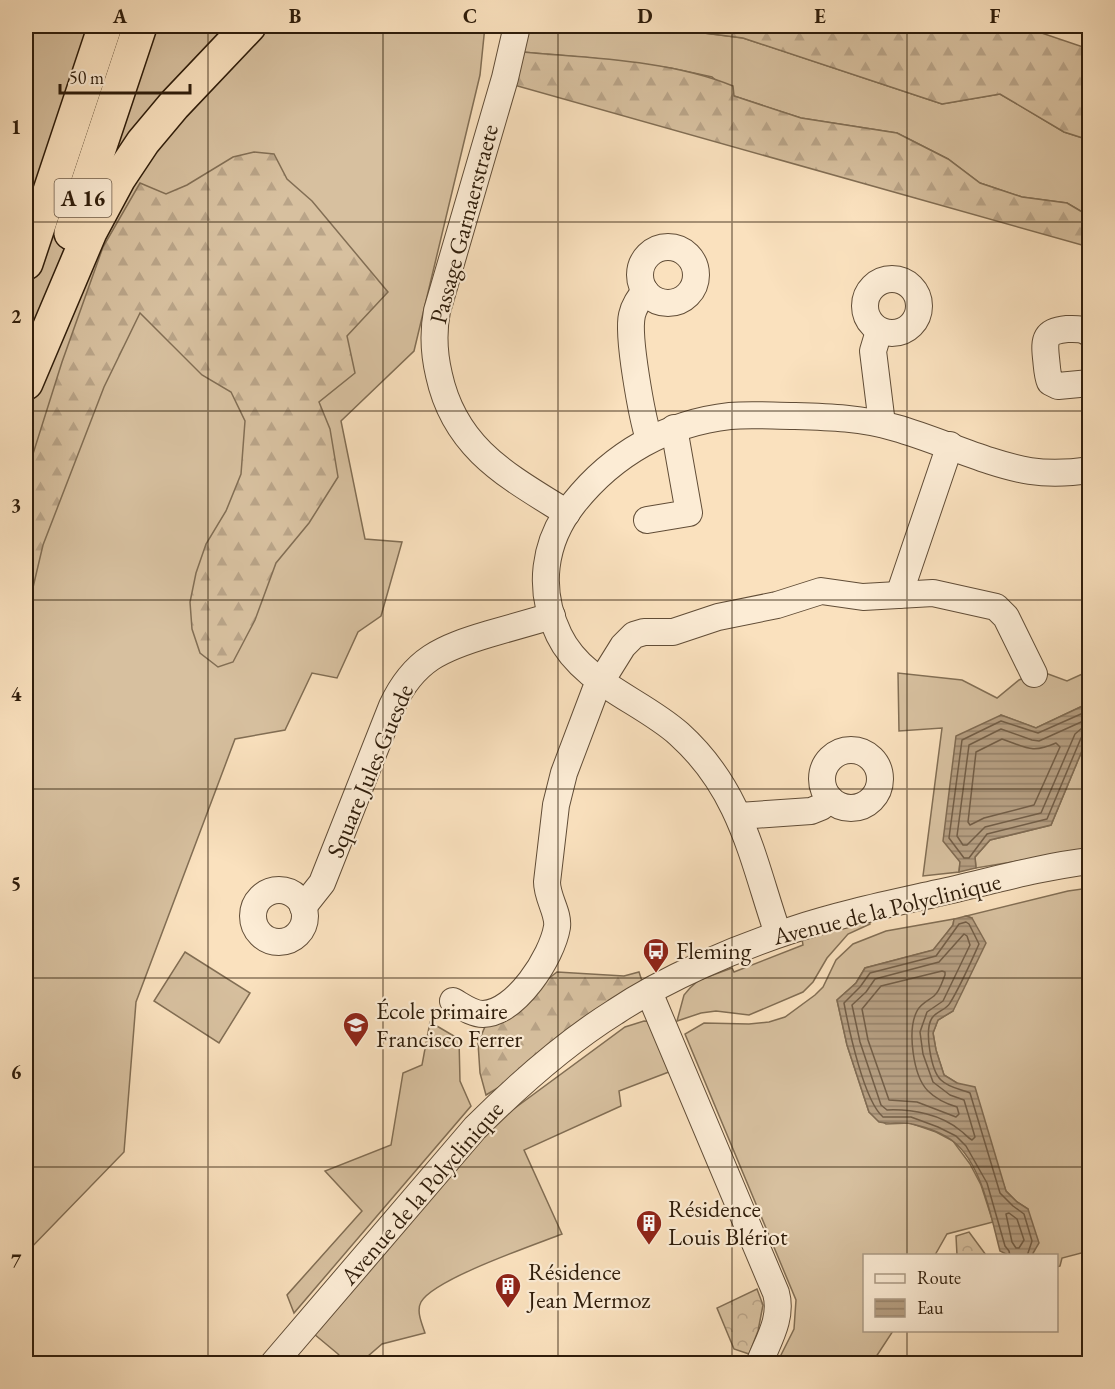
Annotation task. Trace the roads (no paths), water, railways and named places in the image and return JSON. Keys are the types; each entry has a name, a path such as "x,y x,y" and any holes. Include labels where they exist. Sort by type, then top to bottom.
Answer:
{"highway":[{"path":"51,187 73,86 90,26"},
{"name":"A 16","path":"26,263 105,26"},
{"name":"A 16","path":"26,371 140,26"},
{"path":"26,383 97,218 119,178 143,142 184,93 249,26"}],"street":[{"name":"Passage Garnaerstraete","path":"517,26 505,78 437,310 435,346 439,376 446,402 467,438 496,467 567,513"},
{"path":"645,291 634,308 630,327 649,439"},
{"path":"1089,334 1084,329 1078,328 1058,330 1049,334 1045,344 1050,382 1058,386 1089,383"},
{"path":"879,331 873,351 882,424"},
{"path":"778,934 739,816 716,776 688,742 660,719 579,663 558,634 547,595 546,563 554,534 567,513 605,470 649,439 674,428 709,419 750,415 832,417 882,424 1029,471 1059,473 1089,470"},
{"path":"647,520 689,513 674,428"},
{"path":"899,595 950,446"},
{"path":"453,1001 479,1014 498,1009 521,994 545,957 557,926 557,917 548,896 547,882 559,789 587,709 601,680 628,640 638,632 673,632 718,617 777,605 816,592 863,597 933,593 996,607 1006,617 1034,675"},
{"name":"Square Jules Guesde","path":"303,907 322,883 392,706 412,675 430,657 453,645 552,616"},
{"path":"739,816 811,811 830,800"},
{"name":"Avenue de la Polyclinique","path":"289,1358 452,1152 521,1084 571,1043 614,1012 712,961 778,934 849,914 1089,861"},
{"path":"649,992 776,1293 777,1317 759,1364"}],"water":[{"path":"1089,703 1089,734 1051,825 990,840 975,857 976,868 959,872 960,862 943,841 956,736 1001,715 1036,728"},
{"path":"966,916 972,918 986,943 953,1011 938,1020 933,1033 936,1050 944,1075 957,1083 975,1087 1006,1191 1028,1209 1039,1243 1033,1254 1006,1254 1000,1251 984,1192 972,1164 954,1142 939,1133 917,1125 879,1122 869,1112 847,1045 837,1000 856,983 865,968 933,950 953,925 954,919"}],"place":[{"name":"Fleming","path":"656,974"},
{"name":"École primaire Francisco Ferrer","path":"356,1048"},
{"name":"Résidence Louis Blériot","path":"649,1246"},
{"name":"Résidence Jean Mermoz","path":"508,1309"}]}
